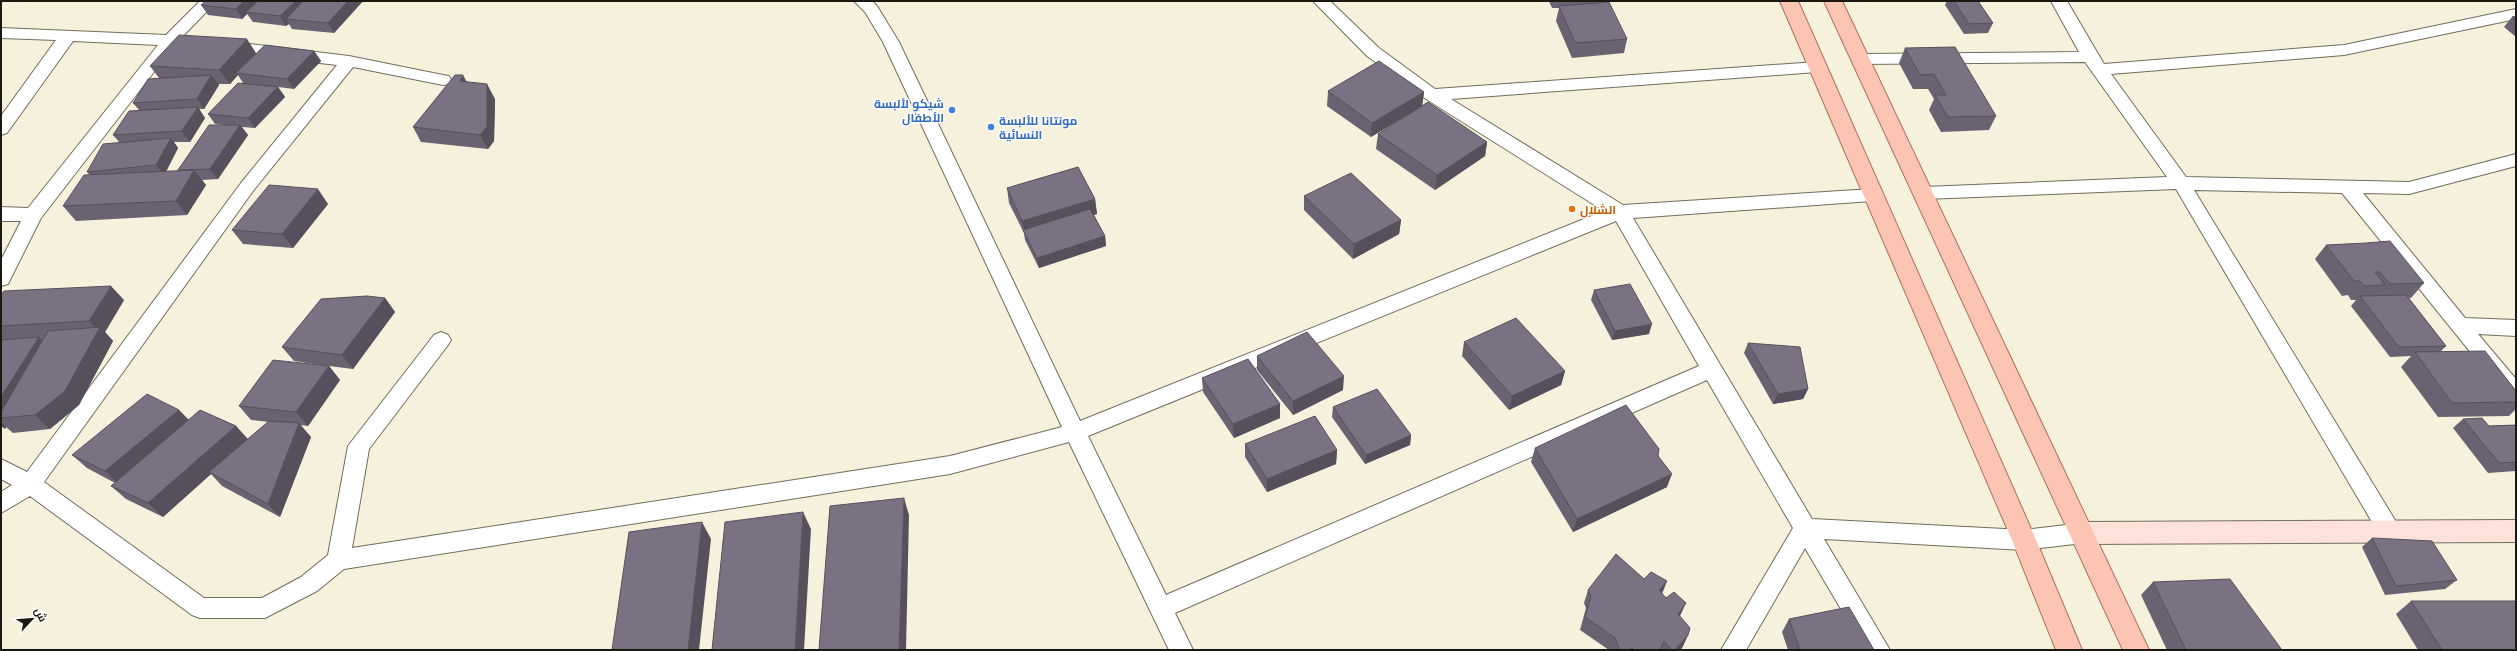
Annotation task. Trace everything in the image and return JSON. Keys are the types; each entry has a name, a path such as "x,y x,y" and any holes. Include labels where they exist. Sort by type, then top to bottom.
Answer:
{"main road":[{"path":"1833,1 2083,533 2136,650"},
{"path":"1787,3 1817,67 2024,540 2069,650"}],"street":[{"path":"1,279 33,214 170,40 209,1"},
{"path":"862,1 871,9 891,42 1075,432 1181,650"},
{"path":"1321,1 1373,52 1432,95 1620,212 1710,369 1878,650"},
{"path":"2059,1 2094,64 2181,183 2390,532"},
{"path":"1861,59 2094,64 2344,50 2516,14"},
{"path":"1,33 170,40 349,61 443,80"},
{"path":"1,128 68,36"},
{"path":"1,504 30,484 247,187 349,61"},
{"path":"1432,95 1817,67"},
{"path":"1924,193 2181,183 2409,188 2516,160"},
{"path":"2347,186 2516,394"},
{"path":"1,468 30,484 200,608 265,608 309,584 338,560 950,465 1075,432 1620,212 1872,195"},
{"path":"1,214 33,214"},
{"path":"2461,325 2516,328"},
{"path":"338,560 359,446 441,340"},
{"path":"1160,609 1710,369"},
{"path":"1805,528 2024,540 2083,533 2516,530"},
{"path":"1733,650 1805,528"}],"building":[{"path":"206,1 244,1 236,9 201,5"},
{"path":"258,1 296,1 280,16 246,12"},
{"path":"303,1 348,1 328,23 286,19"},
{"path":"1954,1 1978,1 1993,23 1969,24"},
{"path":"1609,2 1627,39 1575,43 1559,6"},
{"path":"179,35 247,39 219,70 150,66"},
{"path":"265,45 314,51 287,79 236,73"},
{"path":"1955,47 1996,116 1948,117 1935,95 1946,95 1934,74 1920,75 1905,48"},
{"path":"1379,61 1424,92 1372,123 1328,91"},
{"path":"211,75 197,99 133,103 148,79"},
{"path":"455,75 463,75 460,81 487,84 487,127 480,135 413,127"},
{"path":"238,83 278,87 248,118 208,114"},
{"path":"1428,102 1487,142 1437,175 1378,134"},
{"path":"198,107 182,131 113,135 129,111"},
{"path":"209,125 240,125 210,169 178,170"},
{"path":"171,138 156,165 87,172 103,144"},
{"path":"1078,167 1095,199 1022,221 1007,188"},
{"path":"194,170 176,201 63,206 84,175"},
{"path":"1351,173 1401,220 1354,244 1304,196"},
{"path":"269,185 318,189 282,234 232,230"},
{"path":"1090,209 1105,236 1037,258 1023,230"},
{"path":"2390,241 2424,283 2390,284 2380,272 2375,272 2385,285 2364,286 2360,281 2354,281 2326,245 2366,243"},
{"path":"1630,284 1652,324 1615,331 1594,290"},
{"path":"111,286 89,321 1,326 1,295 4,291"},
{"path":"2406,295 2446,346 2399,347 2360,296"},
{"path":"367,296 385,298 342,355 282,347 321,299"},
{"path":"1516,318 1565,371 1512,396 1464,342"},
{"path":"100,327 65,391 35,415 1,418 1,412 48,331"},
{"path":"1307,332 1344,376 1293,401 1257,356"},
{"path":"39,337 1,397 1,340"},
{"path":"1748,343 1800,347 1808,389 1778,394"},
{"path":"2485,351 2516,391 2516,402 2452,403 2415,352"},
{"path":"1248,359 1280,404 1233,424 1202,378"},
{"path":"273,360 329,366 296,412 239,406"},
{"path":"1377,389 1411,435 1366,455 1333,407"},
{"path":"147,394 179,410 105,471 72,455"},
{"path":"1626,405 1659,449 1658,456 1672,474 1577,519 1535,448"},
{"path":"200,410 236,426 148,503 111,486"},
{"path":"1315,416 1337,450 1267,479 1245,444"},
{"path":"2482,418 2489,426 2516,425 2516,462 2499,463 2463,419"},
{"path":"269,421 299,423 268,504 209,472"},
{"path":"904,498 899,650 819,650 830,506"},
{"path":"803,512 795,650 712,650 725,522"},
{"path":"702,522 688,650 612,650 629,532"},
{"path":"2372,538 2432,541 2457,580 2396,586"},
{"path":"1616,554 1644,579 1651,572 1667,581 1659,590 1666,598 1674,592 1686,603 1678,614 1690,628 1688,635 1675,650 1671,650 1664,641 1661,648 1658,650 1634,650 1632,648 1629,650 1620,650 1615,638 1585,617 1591,596 1588,590"},
{"path":"2230,579 2282,650 2186,650 2153,582"},
{"path":"2411,601 2516,601 2516,650 2442,650"},
{"path":"1849,607 1874,650 1800,650 1789,619"}],"place":[{"name":"شيكو لألبسة الأطفال","path":"952,110"},
{"name":"مونتانا للألبسة النسائية","path":"991,127"},
{"name":"الشلال","path":"1572,209"}]}
